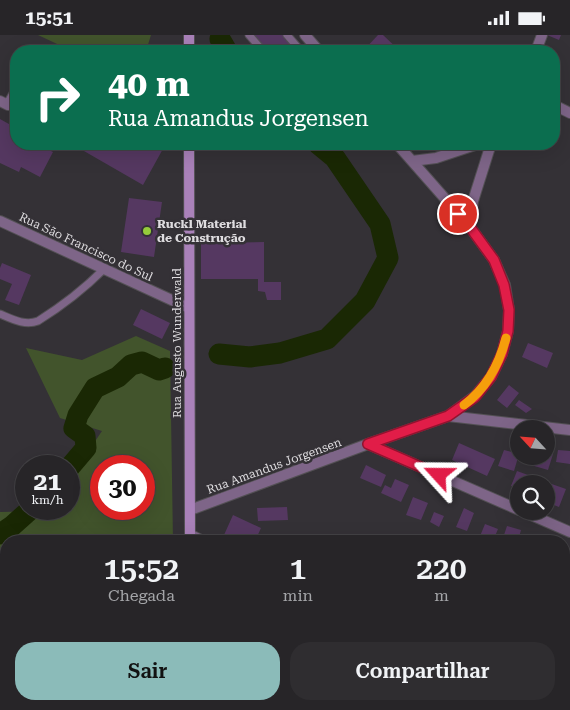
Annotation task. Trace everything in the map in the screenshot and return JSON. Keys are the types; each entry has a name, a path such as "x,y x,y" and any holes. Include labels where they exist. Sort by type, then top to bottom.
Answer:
{"main road":[{"name":"Rua Augusto Wunderwald","path":"189,150 190,535"}],"street":[{"path":"305,35 314,45"},
{"path":"0,101 8,105 10,102"},
{"name":"Rua Amandus Jorgensen","path":"190,510 448,416 475,397 491,377 502,354 508,331 509,310 504,285 494,260 470,227 402,150"},
{"path":"412,161 436,158 460,150"},
{"path":"470,227 473,201 489,150"},
{"name":"Rua São Francisco do Sul","path":"0,221 189,308"},
{"path":"448,416 570,430"},
{"path":"368,444 510,507"},
{"path":"541,520 570,532"}],"lane":[{"path":"249,35 258,45"},
{"path":"287,35 296,45"},
{"path":"0,313 20,321 32,323 38,321 88,286 104,269"}],"green space":[{"path":"38,35 151,35 148,45 59,45"},
{"path":"136,336 170,351 173,535 0,535 0,512 15,512 15,520 80,520 80,464 102,431 60,418 26,348 82,360"}],"building":[{"path":"252,35 284,35 293,45 258,45"},
{"path":"378,35 383,35 394,45 369,45"},
{"path":"547,35 561,35 559,40"},
{"path":"0,119 10,125 10,150 49,150 53,152 40,177 21,167 19,172 0,163"},
{"path":"82,150 162,150 143,185"},
{"path":"129,198 162,202 154,257 121,252"},
{"path":"264,242 264,282 281,282 281,300 267,300 265,292 258,291 258,279 201,279 201,243"},
{"path":"2,263 31,275 19,305 5,300 12,284 0,279"},
{"path":"141,309 170,323 162,339 133,325"},
{"path":"528,343 553,353 547,368 522,357"},
{"path":"509,385 519,393 507,408 497,400"},
{"path":"519,400 532,409 526,413 515,405"},
{"path":"459,443 495,459 487,476 452,460"},
{"path":"504,450 510,452 510,465 516,465 514,471 498,466"},
{"path":"558,450 570,451 570,464 556,462"},
{"path":"366,465 386,475 381,487 360,478"},
{"path":"531,465 550,465 548,470"},
{"path":"517,471 528,475 515,475"},
{"path":"395,479 409,485 401,502 381,493 385,485 391,488"},
{"path":"555,485 566,489 559,507 555,505"},
{"path":"413,497 428,503 421,520 406,515"},
{"path":"287,507 288,520 258,521 257,508"},
{"path":"464,508 474,513 467,531 456,527"},
{"path":"434,512 444,516 439,527 430,522"},
{"path":"233,515 261,528 258,535 224,535"},
{"path":"485,524 498,529 496,535 480,535"},
{"path":"507,526 521,530 520,535 504,535"}],"waterway":[{"path":"220,39 224,45"},
{"path":"219,354 250,357 280,353 327,339 365,301 388,258 380,224 335,158 325,150"},
{"path":"80,455 86,448 85,436 74,428 78,415 95,388 118,377 131,365 142,362 159,370 165,368"},
{"path":"0,534 19,520"}],"slow traffic":[{"path":"464,405 475,397 491,377 502,354 506,338"}],"place":[{"name":"Ruckl Material de Construção","path":"147,231"}],"route":[{"path":"439,475 368,444 448,416 475,397 491,377 502,354 508,331 509,310 504,285 494,260 458,214"}]}
